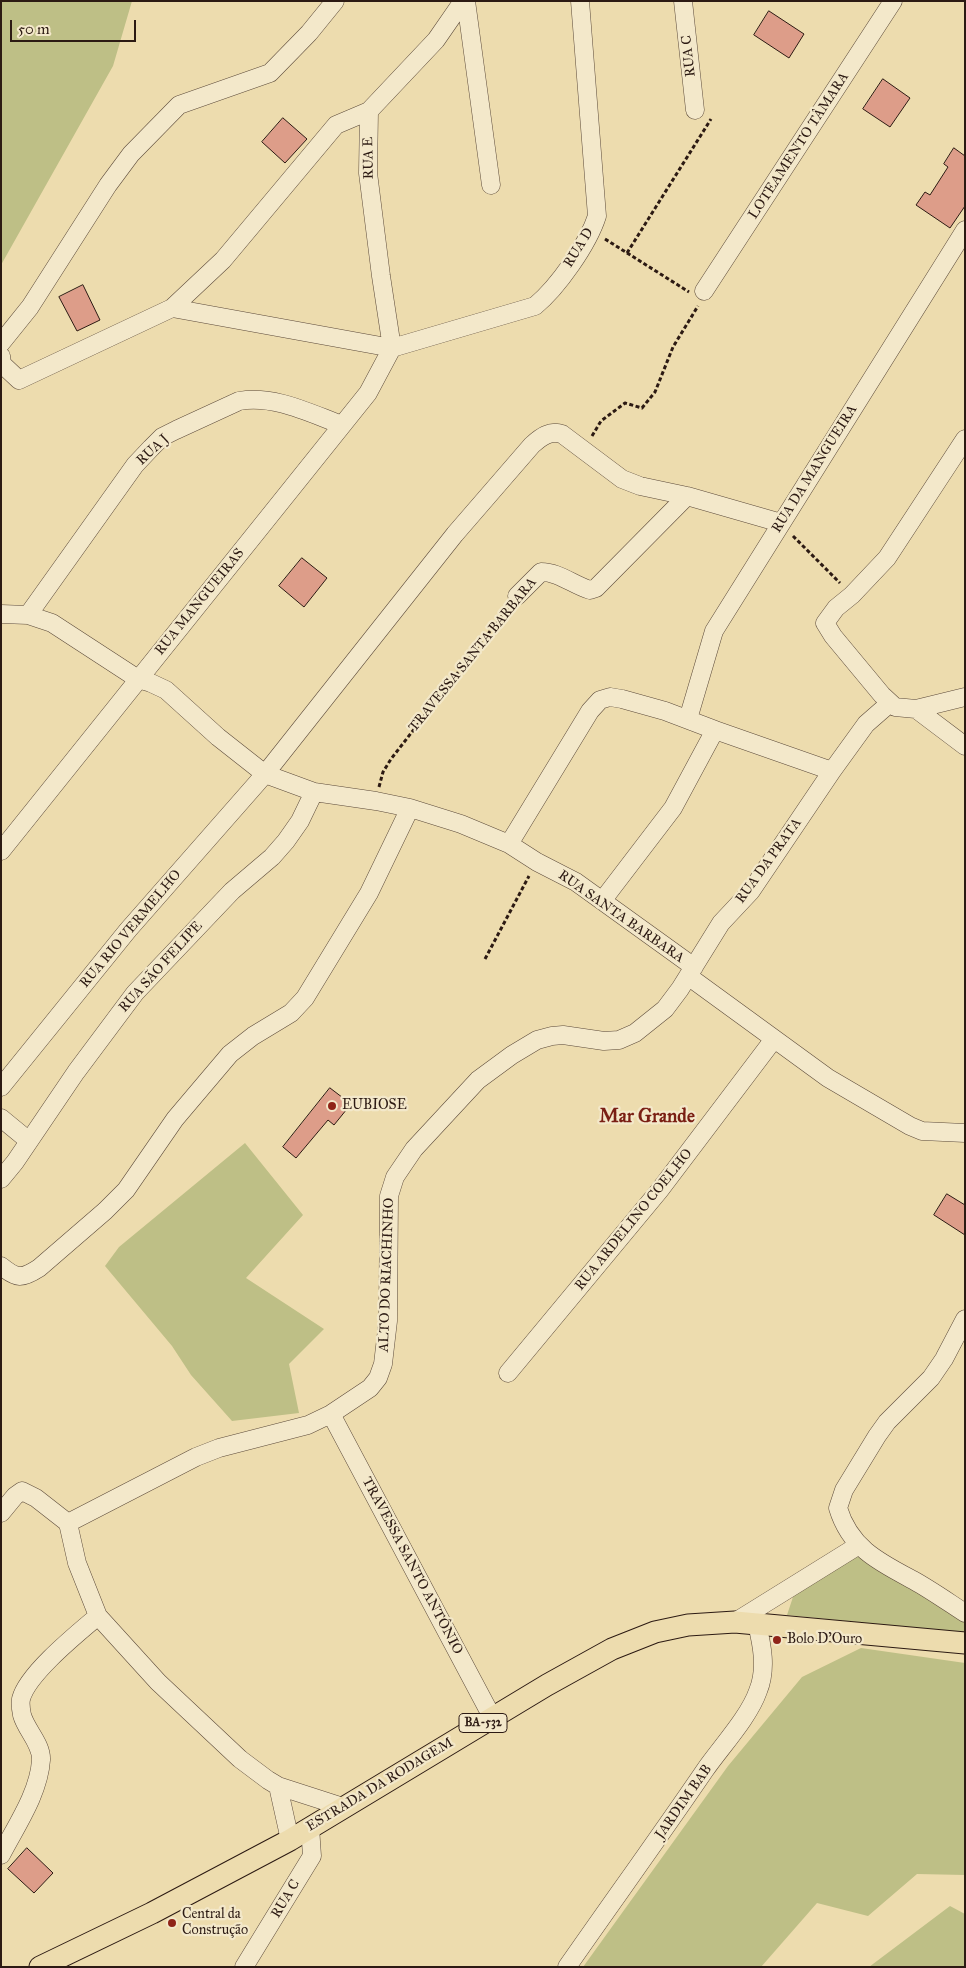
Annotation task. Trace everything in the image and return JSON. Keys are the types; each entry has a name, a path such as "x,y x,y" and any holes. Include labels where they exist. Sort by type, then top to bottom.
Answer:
{"main road":[{"name":"ESTRADA DA RODAGEM","path":"40,1967 152,1912 290,1840 492,1718 612,1649 655,1632 688,1625 735,1622 965,1643"}],"street":[{"path":"1,343 30,307 108,185 131,154 179,105 270,73 309,33 335,1"},
{"path":"1,356 2,364 20,380 172,308 223,260 336,125 369,111 436,40 464,1"},
{"path":"464,1 491,185"},
{"name":"RUA D","path":"392,348 535,306 549,293 592,231 597,216 597,198 580,1"},
{"name":"RUA C","path":"684,1 694,110"},
{"name":"LOTEAMENTO TÂMARA","path":"703,295 893,1"},
{"name":"RUA E","path":"369,111 368,173 392,348"},
{"name":"RUA DA MANGUEIRA","path":"688,718 714,631 965,230"},
{"path":"172,308 392,348"},
{"name":"RUA MANGUEIRAS","path":"1,850 368,393 392,348"},
{"name":"RUA J","path":"28,615 135,465 162,437 239,401 252,399 279,403 342,425"},
{"name":"RUA RIO VERMELHO","path":"1,1087 128,930 265,774 449,541 532,445 548,433 556,432 584,449"},
{"path":"965,439 887,558 852,595 836,608 825,623 833,636 890,704 904,709 916,709 965,697"},
{"path":"584,449 622,479 640,486 686,496 781,523"},
{"name":"TRAVESSA SANTA BARBARA","path":"517,596 541,572 556,574 590,590 596,588 686,496"},
{"path":"1,614 28,615 52,623 138,680 151,683 166,690 218,737 265,774"},
{"path":"508,844 590,711 600,700 610,697 688,718 715,730 832,770"},
{"name":"RUA DA PRATA","path":"691,972 722,923 756,884 832,770 866,724 890,704"},
{"path":"916,709 965,746"},
{"path":"602,902 673,808 715,730"},
{"name":"RUA SANTA BARBARA","path":"265,774 314,792 410,808 461,824 508,844 537,862 576,882 774,1039 828,1078 910,1126 922,1131 965,1133"},
{"name":"RUA SÃO FELIPE","path":"1,1179 134,993 232,891 272,857 300,821 314,792"},
{"path":"1,1266 12,1275 19,1277 30,1274 105,1211 126,1190 175,1119 218,1066 239,1046 299,1006 312,989 368,893 410,808"},
{"name":"ALTO DO RIACHINHO","path":"68,1523 196,1457 219,1448 299,1428 331,1414 370,1388 378,1378 383,1364 388,1321 389,1196 395,1177 414,1149 478,1080 512,1055 538,1040 552,1036 563,1035 604,1041 619,1040 635,1033 666,1008 691,972"},
{"name":"RUA ARDELINO COELHO","path":"508,1373 659,1191 774,1039"},
{"path":"1,1118 29,1141"},
{"path":"965,1320 936,1372 887,1422 844,1490 838,1508 859,1545 877,1561 965,1613"},
{"name":"TRAVESSA SANTO ANTÔNIO","path":"331,1414 492,1718"},
{"path":"1,1513 15,1496 22,1492 36,1498 68,1523 77,1563 98,1616 158,1682 240,1759 278,1786 343,1807"},
{"path":"735,1622 859,1545"},
{"path":"2,1852 34,1792 41,1759 39,1749 24,1720 21,1700 28,1683 68,1642 98,1616"},
{"name":"JARDIM BAB","path":"567,1967 681,1807 741,1720 758,1691 763,1670 763,1646 757,1624"},
{"path":"278,1786 290,1840"},
{"name":"RUA C","path":"244,1967 312,1856 310,1827"}],"path":[{"path":"628,253 711,119 694,110"},
{"path":"584,449 601,421 625,403 642,408 655,392 674,347 703,295 592,231"},
{"path":"781,523 852,595"},
{"name":"TRAVESSA SANTA BARBARA","path":"376,801 383,772 391,759 517,596"},
{"path":"485,959 537,862"}],"green space":[{"path":"1,1 132,1 113,66 1,265"},
{"path":"245,1143 303,1215 246,1278 324,1329 289,1364 299,1413 232,1421 191,1375 172,1346 105,1266 119,1247"},
{"path":"852,1553 915,1586 965,1619 965,1633 787,1615 793,1597"},
{"path":"861,1648 965,1663 965,1875 917,1874 868,1916 817,1903 761,1967 583,1967 728,1766 802,1677"},
{"path":"950,1906 965,1914 965,1967 869,1967"}],"building":[{"path":"769,11 804,34 789,58 754,35"},
{"path":"883,79 910,98 890,127 863,109"},
{"path":"283,118 307,139 285,163 262,142"},
{"path":"954,148 965,156 965,206 950,228 916,205 925,192 930,195 948,167 944,164"},
{"path":"83,285 100,320 77,331 59,297"},
{"path":"302,558 327,578 304,607 279,586"},
{"path":"330,1088 351,1104 334,1125 328,1120 296,1158 283,1147"},
{"path":"947,1194 965,1205 965,1235 934,1215"},
{"path":"27,1848 53,1873 34,1893 8,1869"}],"place":[{"name":"EUBIOSE","path":"332,1106"},
{"name":"Bolo D'Ouro","path":"777,1640"},
{"name":"Central da Construção","path":"172,1923"}],"district":[{"name":"Mar Grande","path":"647,1117"}]}
